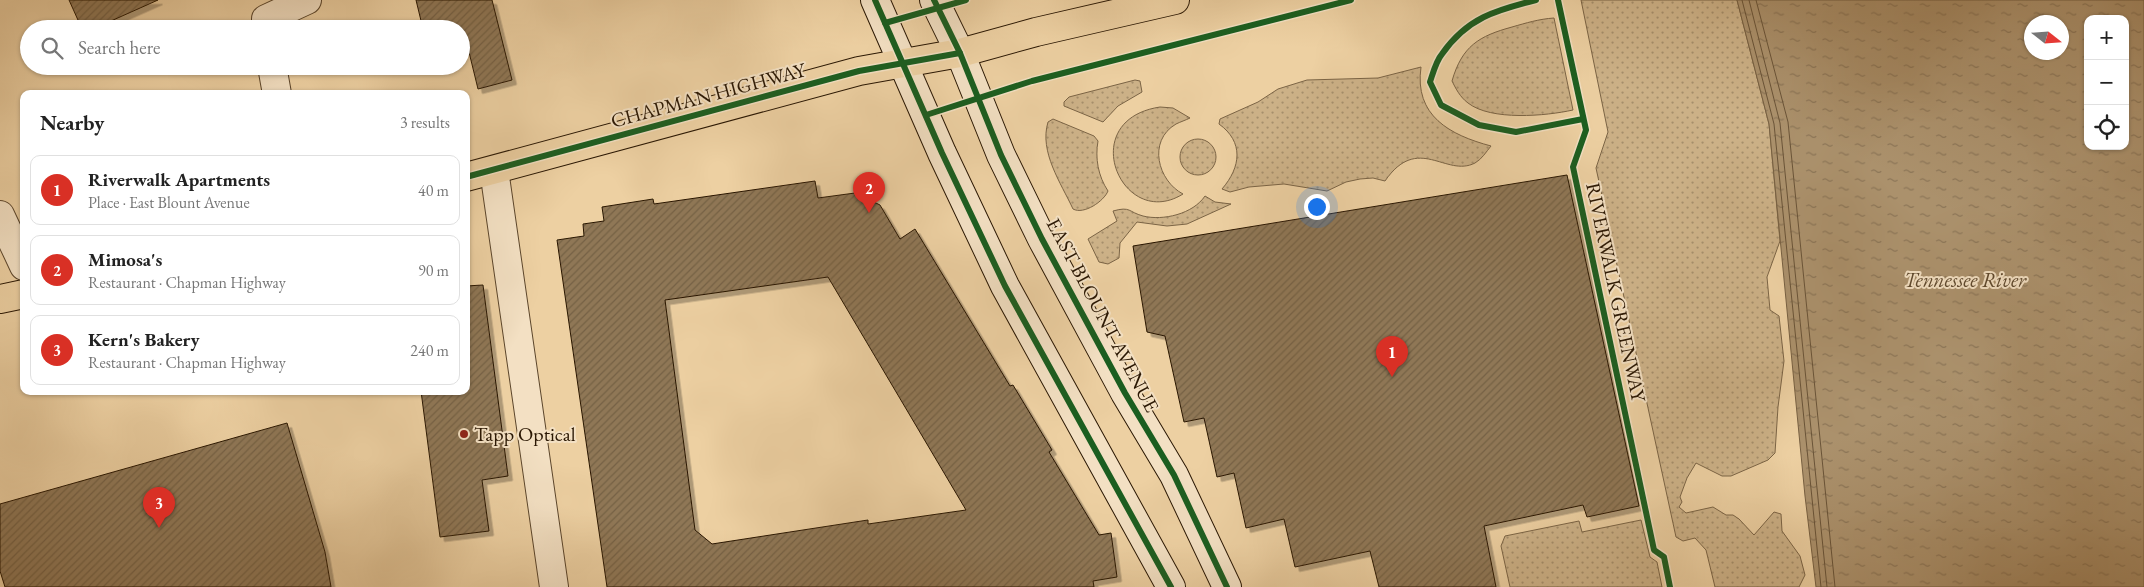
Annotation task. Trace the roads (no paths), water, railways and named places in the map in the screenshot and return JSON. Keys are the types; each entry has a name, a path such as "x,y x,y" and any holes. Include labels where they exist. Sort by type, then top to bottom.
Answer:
{"highway":[{"name":"CHAPMAN HIGHWAY","path":"470,176 853,73 903,62 960,53 1036,32 1174,0"},
{"path":"0,299 20,295"}],"main road":[{"path":"266,20 307,0"},
{"path":"875,0 942,153 1005,286 1171,587"},
{"name":"EAST BLOUNT AVENUE","path":"934,0 960,53 1001,155 1042,239 1125,393 1174,475 1222,585"},
{"path":"274,75 276,90"},
{"path":"494,170 554,587"},
{"path":"0,215 20,258"}],"water":[{"name":"Tennessee River","path":"1737,0 2144,0 2144,587 1816,587 1805,496 1769,124"}],"place":[{"name":"Mimosa's","path":"869,213"},
{"name":"Riverwalk Apartments","path":"1392,377"},
{"name":"Tapp Optical","path":"464,434"},
{"name":"Kern's Bakery","path":"159,528"}]}
